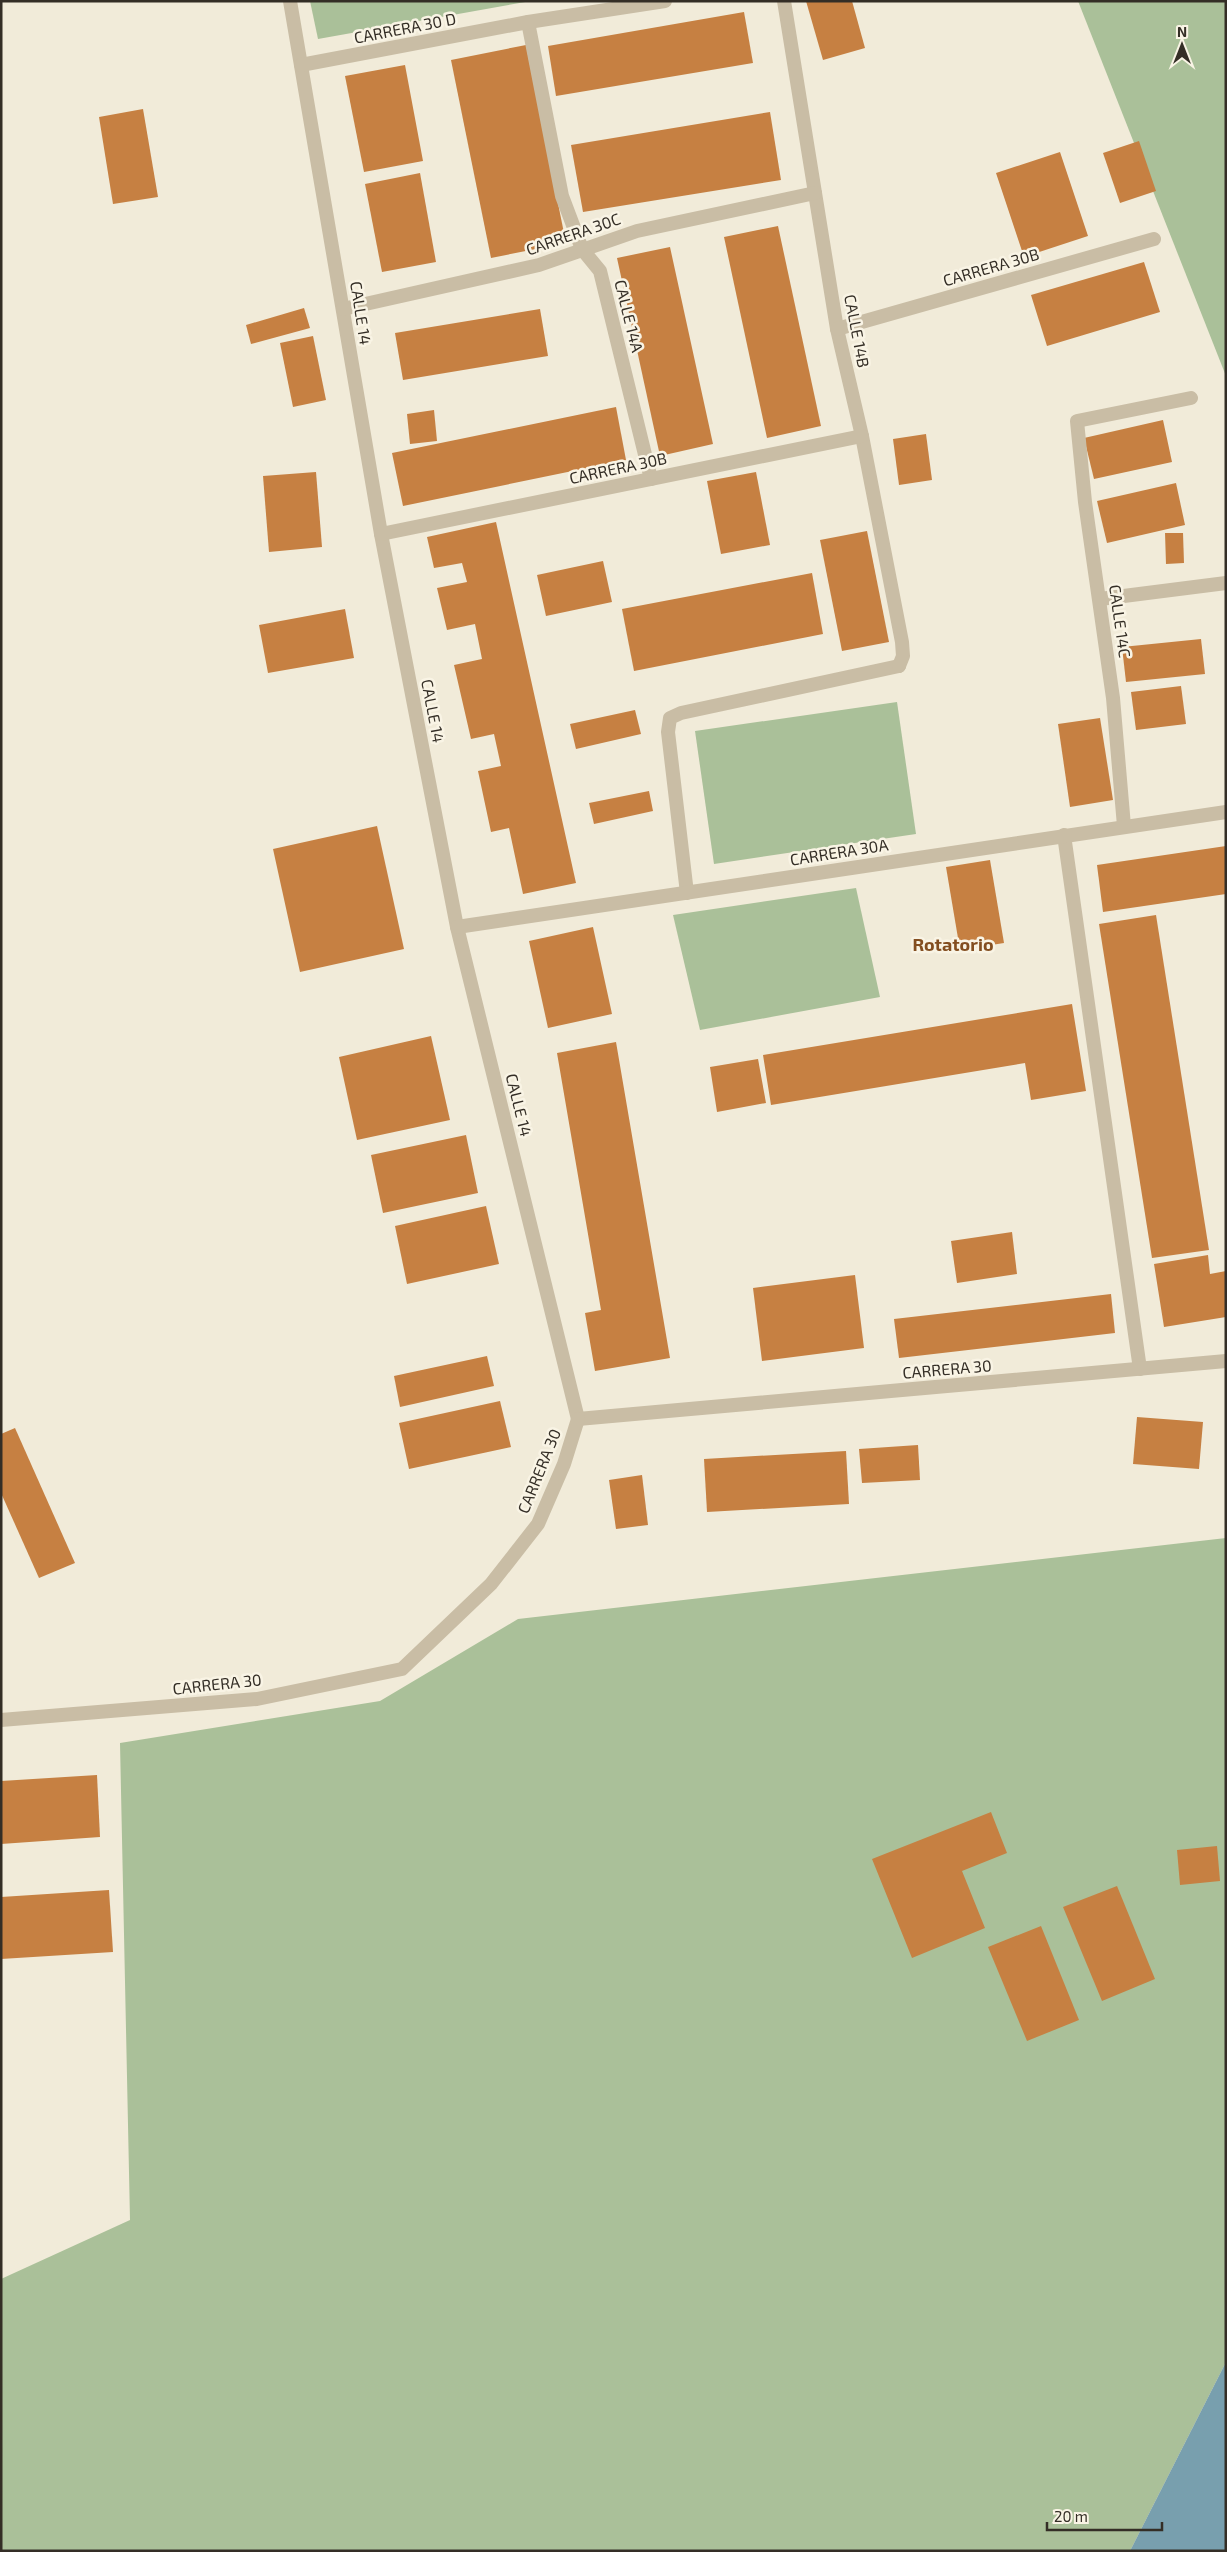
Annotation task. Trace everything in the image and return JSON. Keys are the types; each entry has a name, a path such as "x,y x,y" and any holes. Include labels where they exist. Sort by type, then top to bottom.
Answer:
{"street":[{"name":"CALLE 14","path":"290,1 381,534 457,928 578,1419"},
{"name":"CARRERA 30 D","path":"301,65 528,22 665,1"},
{"name":"CALLE 14B","path":"687,893 668,732 670,718 681,713 899,666 903,656 902,642 862,436 837,329 784,1"},
{"name":"CALLE 14A","path":"528,22 562,196 582,249 600,270 652,480"},
{"name":"CARRERA 30C","path":"343,309 539,265 637,231 816,193"},
{"name":"CARRERA 30B","path":"837,329 1154,239"},
{"name":"CALLE 14C","path":"1124,826 1113,698 1085,502 1077,421 1191,398"},
{"name":"CARRERA 30B","path":"381,534 862,436"},
{"path":"1100,599 1226,582"},
{"name":"CARRERA 30A","path":"457,928 1226,812"},
{"path":"1064,835 1140,1369"},
{"name":"CARRERA 30","path":"1,1720 257,1699 402,1669 491,1584 538,1524 564,1464 578,1419 1226,1361"}],"green space":[{"path":"310,1 531,1 318,39"},
{"path":"1078,1 1226,1 1226,376"},
{"path":"897,702 916,834 714,864 695,731"},
{"path":"856,888 880,997 700,1030 673,915"},
{"path":"1226,1538 1226,2362 1130,2551 1,2551 1,2279 130,2220 120,1743 380,1701 518,1619"}],"water":[{"path":"1226,2362 1226,2551 1130,2551"}],"building":[{"path":"806,1 852,1 865,48 823,60"},
{"path":"744,12 753,63 556,96 548,46"},
{"path":"526,45 566,243 491,258 451,60"},
{"path":"405,65 423,161 364,172 345,76"},
{"path":"143,109 158,197 113,204 99,117"},
{"path":"770,112 781,180 583,212 571,145"},
{"path":"1139,141 1156,191 1120,203 1103,153"},
{"path":"1060,152 1088,236 1024,257 996,173"},
{"path":"420,173 436,262 382,272 365,184"},
{"path":"778,226 821,426 767,438 724,237"},
{"path":"670,247 713,444 660,456 617,258"},
{"path":"1144,262 1160,312 1047,346 1031,295"},
{"path":"304,308 310,328 251,344 246,325"},
{"path":"540,309 548,356 403,380 395,333"},
{"path":"313,336 326,400 293,407 280,343"},
{"path":"616,407 626,460 403,506 392,453"},
{"path":"434,410 437,441 410,444 407,414"},
{"path":"1163,420 1172,462 1094,479 1084,438"},
{"path":"926,434 932,480 899,485 893,439"},
{"path":"316,472 322,547 269,552 263,476"},
{"path":"756,472 770,545 721,554 707,481"},
{"path":"1176,483 1185,525 1107,543 1097,501"},
{"path":"496,522 576,883 523,894 509,828 491,832 478,771 501,766 494,734 471,739 454,665 482,659 475,624 447,630 437,588 467,582 462,563 434,568 427,537"},
{"path":"867,531 889,642 842,651 820,540"},
{"path":"1165,533 1183,533 1184,563 1166,564"},
{"path":"603,561 612,602 546,616 537,575"},
{"path":"812,573 823,634 634,671 622,609"},
{"path":"345,609 354,658 268,673 259,625"},
{"path":"1201,639 1205,674 1126,682 1122,647"},
{"path":"1181,686 1186,724 1136,730 1131,692"},
{"path":"635,710 641,734 576,749 570,724"},
{"path":"1100,718 1113,800 1070,807 1058,724"},
{"path":"649,791 653,811 594,824 589,803"},
{"path":"377,826 404,949 300,972 273,849"},
{"path":"1226,846 1226,894 1103,912 1097,865"},
{"path":"990,860 1004,943 960,950 946,867"},
{"path":"1156,915 1209,1250 1152,1258 1099,924"},
{"path":"593,927 612,1014 548,1028 529,941"},
{"path":"1072,1004 1086,1091 1031,1100 1025,1063 771,1105 763,1055"},
{"path":"431,1036 450,1120 357,1140 339,1057"},
{"path":"616,1042 670,1358 595,1371 585,1313 601,1310 557,1053"},
{"path":"758,1059 766,1103 717,1112 710,1067"},
{"path":"466,1135 478,1193 383,1213 371,1155"},
{"path":"486,1206 499,1264 407,1284 395,1226"},
{"path":"1012,1232 1017,1274 957,1283 951,1241"},
{"path":"1208,1255 1210,1274 1226,1271 1226,1317 1164,1327 1154,1264"},
{"path":"855,1275 864,1348 762,1361 753,1288"},
{"path":"1111,1294 1115,1333 899,1358 894,1319"},
{"path":"487,1356 494,1386 400,1407 394,1376"},
{"path":"500,1401 511,1447 409,1469 399,1423"},
{"path":"1137,1417 1203,1422 1199,1469 1133,1464"},
{"path":"15,1428 75,1563 39,1578 1,1493 1,1434"},
{"path":"918,1445 920,1480 862,1483 859,1449"},
{"path":"846,1451 849,1504 707,1512 704,1459"},
{"path":"642,1475 648,1525 616,1529 609,1480"},
{"path":"97,1775 100,1837 1,1844 1,1781"},
{"path":"991,1812 1007,1853 962,1871 985,1928 912,1958 872,1859"},
{"path":"1217,1846 1220,1881 1180,1885 1177,1850"},
{"path":"1117,1886 1155,1979 1102,2001 1063,1907"},
{"path":"109,1890 113,1952 1,1959 1,1897"},
{"path":"1041,1926 1079,2020 1027,2041 988,1947"}],"district":[{"name":"Rotatorio","path":"953,945"}]}
